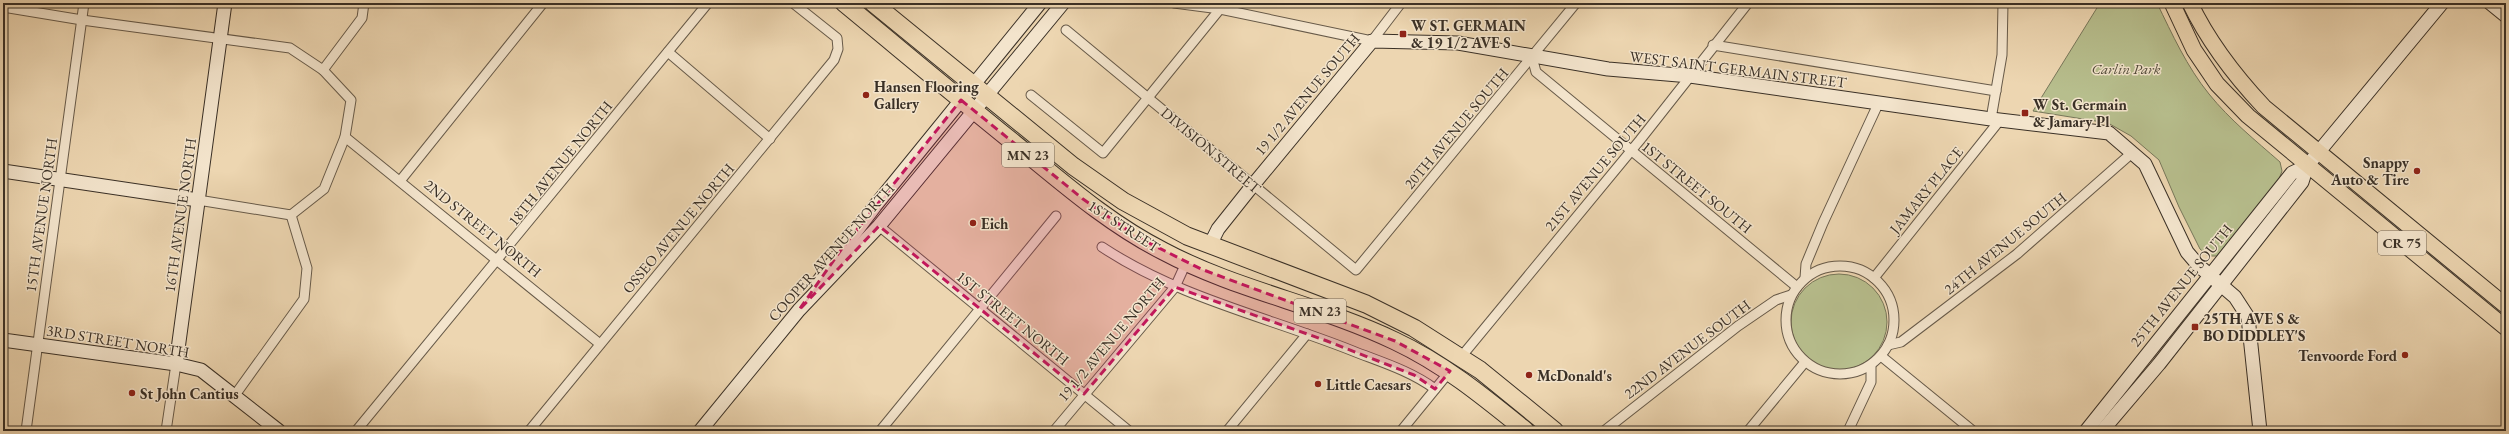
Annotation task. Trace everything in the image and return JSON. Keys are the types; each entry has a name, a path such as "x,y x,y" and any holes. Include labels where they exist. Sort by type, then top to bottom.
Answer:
{"highway":[{"name":"1ST STREET","path":"844,3 961,100 1107,217 1139,238 1186,263 1355,324 1395,341 1450,371"},
{"name":"1ST STREET","path":"874,3 987,96 1102,187 1152,218 1210,245 1366,304 1414,328 1461,357"},
{"name":"MN 23","path":"1461,357 1555,431"},
{"name":"MN 23","path":"1450,371 1526,431"}],"main road":[{"name":"CR 75","path":"2172,3 2194,50 2217,84 2248,116 2307,166 2503,320"},
{"name":"CR 75","path":"2190,3 2204,33 2235,76 2264,107 2506,306"}],"street":[{"name":"15TH AVENUE NORTH","path":"26,431 84,3"},
{"name":"16TH AVENUE NORTH","path":"166,431 225,3"},
{"path":"324,70 362,18 364,3"},
{"path":"400,181 543,3"},
{"name":"18TH AVENUE NORTH","path":"356,431 497,262 708,3"},
{"name":"OSSEO AVENUE NORTH","path":"529,431 834,60 838,49 837,38 793,3"},
{"path":"799,310 843,247 1040,3"},
{"name":"COOPER AVENUE NORTH","path":"700,431 799,310 879,226 1063,3"},
{"name":"WEST SAINT GERMAIN STREET","path":"1174,3 1220,9 1372,41 1458,43 1608,69 1690,76 1995,119 2109,133 2145,164 2187,252 2210,276 2235,296 2248,317 2260,431"},
{"name":"19 1/2 AVENUE SOUTH","path":"1210,245 1218,229 1372,41 1401,3"},
{"name":"20TH AVENUE SOUTH","path":"1356,270 1576,3"},
{"name":"21ST AVENUE SOUTH","path":"1461,357 1631,150 1713,45 1748,3"},
{"name":"JAMARY PLACE","path":"1874,278 1995,119 1996,91 2002,54 2003,3"},
{"name":"25TH AVENUE SOUTH","path":"2102,431 2222,286 2302,182 2307,166 2442,3"},
{"path":"2490,3 2506,16"},
{"path":"3,7 82,20 290,48 324,70 351,100 346,137 324,189 291,215 3,171"},
{"path":"1031,94 1103,153 1220,9"},
{"name":"DIVISION STREET","path":"1066,30 1356,270"},
{"name":"WEST SAINT GERMAIN STREET","path":"1713,45 1996,91"},
{"path":"668,52 770,139"},
{"name":"1ST STREET SOUTH","path":"1532,57 1536,72 1797,287"},
{"path":"1805,278 1806,264 1823,223 1880,102"},
{"name":"2ND STREET NORTH","path":"346,137 497,262 600,344"},
{"name":"24TH AVENUE SOUTH","path":"1888,345 1902,342 2017,254 2132,152"},
{"name":"25TH AVENUE SOUTH","path":"2086,431 2292,173 2307,166"},
{"path":"235,395 304,299 307,268 291,215"},
{"path":"880,431 1056,216"},
{"name":"1ST STREET NORTH","path":"879,226 1129,431"},
{"path":"1102,247 1144,273 1175,287 1307,334 1414,375 1435,389"},
{"name":"19 1/2 AVENUE NORTH","path":"1054,431 1175,287 1186,263"},
{"path":"1839,266 1858,269 1874,278 1886,292 1893,309 1894,328 1888,345 1881,356 1871,365 1855,373 1838,375 1820,371 1805,362 1793,348 1786,331 1786,313 1791,296 1797,287 1805,278 1821,269 1839,266"},
{"name":"22ND AVENUE SOUTH","path":"1604,431 1738,326 1776,300 1791,296"},
{"path":"1227,431 1307,334"},
{"name":"3RD STREET NORTH","path":"3,340 176,364 201,370 235,395 279,431"},
{"path":"1881,356 1973,431"},
{"path":"1748,431 1805,362"},
{"path":"1848,431 1871,382 1871,365"},
{"path":"1401,431 1450,371"}],"highlighted area":[{"path":"961,100 1083,199 1139,238 1201,269 1395,341 1450,371 1435,389 1414,375 1327,341 1175,287 1084,394 879,226 799,310 843,247"}],"green space":[{"name":"Carlin Park","path":"2100,3 2157,3 2187,62 2201,84 2234,121 2280,162 2282,171 2279,179 2217,256 2208,256 2200,249 2179,207 2159,160 2131,136 2108,123 2033,111"},
{"path":"1839,274 1857,278 1866,282 1873,288 1879,295 1883,304 1887,322 1883,340 1879,349 1873,356 1866,362 1857,366 1839,370 1821,366 1812,362 1805,356 1799,349 1795,340 1791,322 1795,304 1799,295 1805,288 1812,282 1821,278"}],"place":[{"name":"W ST. GERMAIN & 19 1/2 AVE S","path":"1403,34"},
{"name":"Hansen Flooring Gallery","path":"866,95"},
{"name":"W St. Germain & Jamary Pl","path":"2025,113"},
{"name":"Snappy Auto & Tire","path":"2417,171"},
{"name":"Eich","path":"973,223"},
{"name":"25TH AVE S & BO DIDDLEY'S","path":"2195,327"},
{"name":"Tenvoorde Ford","path":"2405,355"},
{"name":"McDonald's","path":"1529,375"},
{"name":"Little Caesars","path":"1318,384"},
{"name":"St John Cantius","path":"132,393"}]}
